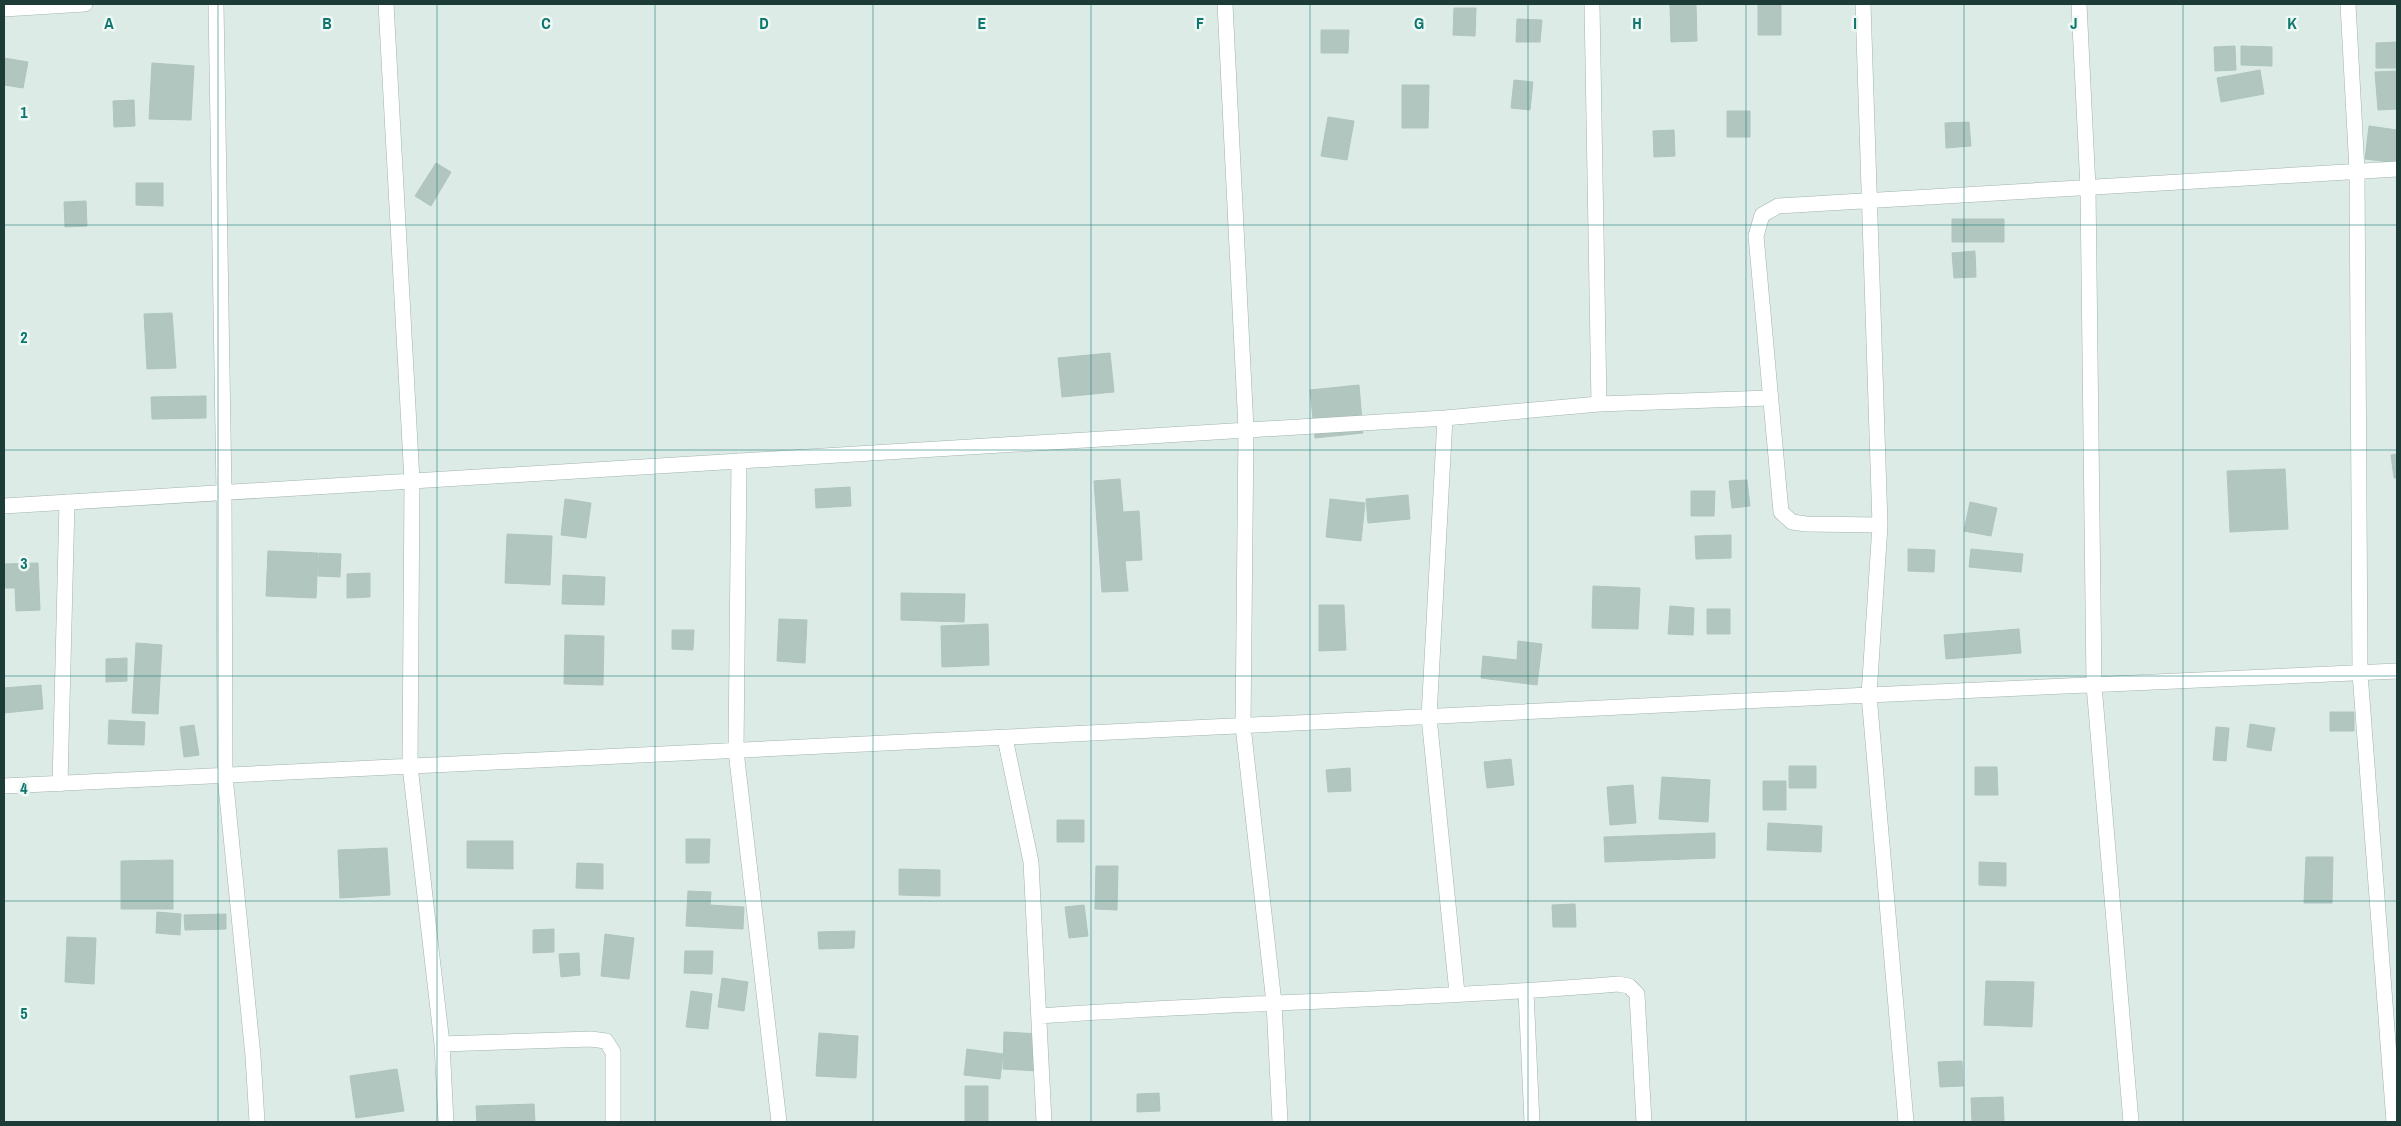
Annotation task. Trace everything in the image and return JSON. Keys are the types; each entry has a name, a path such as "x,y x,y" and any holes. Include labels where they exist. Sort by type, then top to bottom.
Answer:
{"street":[{"path":"4,9 85,4"},
{"path":"216,4 224,492 225,776 253,1056 257,1122"},
{"path":"386,4 412,481 410,766 442,1044 446,1122"},
{"path":"1225,4 1246,429 1243,726 1274,1003 1280,1122"},
{"path":"1592,4 1599,404"},
{"path":"1863,4 1880,525 1869,695 1906,1122"},
{"path":"2079,4 2088,188 2094,685 2131,1122"},
{"path":"2348,4 2357,171 2360,673 2394,1122"},
{"path":"1880,525 1806,524 1792,522 1781,512 1769,398 1756,236 1762,215 1778,206 2397,169"},
{"path":"4,506 1444,418 1599,404 1769,398"},
{"path":"1444,418 1429,717 1457,993"},
{"path":"739,461 736,751 779,1122"},
{"path":"60,784 67,502"},
{"path":"4,786 2397,671"},
{"path":"1005,738 1031,862 1044,1122"},
{"path":"1040,1016 1457,993 1526,992 1618,984 1629,986 1637,994 1644,1122"},
{"path":"1526,992 1532,1122"},
{"path":"442,1044 591,1039 606,1041 612,1052 613,1122"}],"building":[{"path":"1670,4 1696,4 1697,41 1671,42"},
{"path":"1758,4 1781,4 1781,35 1758,35"},
{"path":"1454,8 1476,8 1475,36 1453,35"},
{"path":"1517,19 1542,20 1540,42 1516,42"},
{"path":"1321,30 1349,30 1348,53 1321,53"},
{"path":"2397,42 2397,68 2376,68 2376,43"},
{"path":"2235,46 2236,70 2215,71 2214,47"},
{"path":"2241,46 2272,47 2272,66 2241,65"},
{"path":"4,58 28,62 23,88 4,85"},
{"path":"152,63 194,66 191,120 149,119"},
{"path":"2260,70 2264,94 2221,102 2217,78"},
{"path":"2397,71 2397,109 2378,110 2375,72"},
{"path":"1514,80 1533,82 1530,110 1511,108"},
{"path":"1402,85 1429,85 1428,128 1402,128"},
{"path":"134,100 135,126 114,127 113,101"},
{"path":"1727,111 1750,111 1750,137 1727,137"},
{"path":"1328,117 1354,121 1347,160 1321,156"},
{"path":"1969,122 1971,146 1946,148 1945,123"},
{"path":"2369,126 2397,130 2397,163 2365,159"},
{"path":"1674,130 1675,156 1654,157 1653,131"},
{"path":"436,163 451,172 431,206 415,196"},
{"path":"136,183 163,183 163,206 136,205"},
{"path":"86,201 87,226 65,227 64,202"},
{"path":"1952,219 2004,219 2004,242 1952,242"},
{"path":"1975,251 1976,277 1954,278 1952,253"},
{"path":"172,313 176,368 147,369 144,314"},
{"path":"1110,353 1114,392 1062,397 1058,358"},
{"path":"1359,385 1363,433 1315,438 1310,390"},
{"path":"206,396 206,418 152,419 151,397"},
{"path":"2397,454 2397,478 2394,478 2391,455"},
{"path":"2285,469 2288,529 2230,532 2227,471"},
{"path":"1120,479 1123,512 1139,511 1142,560 1125,561 1128,591 1102,592 1094,481"},
{"path":"1747,480 1750,506 1732,508 1729,481"},
{"path":"850,487 851,506 816,508 815,489"},
{"path":"1691,491 1715,491 1714,516 1691,516"},
{"path":"1408,495 1410,519 1368,523 1366,499"},
{"path":"565,499 591,503 586,538 561,535"},
{"path":"1330,499 1365,503 1361,541 1326,537"},
{"path":"1970,502 1997,508 1991,536 1964,531"},
{"path":"507,534 552,536 550,585 505,583"},
{"path":"1731,535 1731,558 1696,559 1695,536"},
{"path":"1908,549 1935,550 1934,572 1908,571"},
{"path":"1971,549 2023,554 2021,572 1969,567"},
{"path":"268,551 318,553 316,598 266,596"},
{"path":"319,553 341,554 340,577 318,576"},
{"path":"38,563 40,610 16,611 15,588 4,588 4,564"},
{"path":"370,573 370,597 347,598 347,574"},
{"path":"563,575 605,577 604,605 562,604"},
{"path":"1593,586 1640,588 1638,629 1592,628"},
{"path":"901,593 965,594 964,622 901,620"},
{"path":"1319,605 1344,605 1346,650 1319,651"},
{"path":"1670,606 1694,608 1693,635 1668,634"},
{"path":"1707,609 1730,609 1730,634 1707,634"},
{"path":"779,619 807,620 805,663 777,661"},
{"path":"988,624 989,665 942,667 941,626"},
{"path":"2019,629 2021,653 1946,659 1944,635"},
{"path":"672,630 694,630 693,650 672,649"},
{"path":"565,635 604,636 603,685 564,684"},
{"path":"1518,641 1542,644 1537,685 1481,678 1483,656 1517,660"},
{"path":"136,643 162,645 158,714 132,713"},
{"path":"127,658 127,681 106,682 106,659"},
{"path":"41,685 43,709 4,713 4,688"},
{"path":"2330,712 2354,712 2354,731 2330,731"},
{"path":"109,720 145,722 144,745 108,744"},
{"path":"2250,724 2275,728 2271,751 2247,747"},
{"path":"194,725 199,755 184,757 180,727"},
{"path":"2216,727 2229,728 2226,761 2213,760"},
{"path":"1511,759 1514,785 1487,788 1484,762"},
{"path":"1789,766 1816,766 1816,788 1789,788"},
{"path":"1975,767 1997,767 1998,795 1975,795"},
{"path":"1350,768 1351,791 1328,792 1326,770"},
{"path":"1662,777 1710,780 1708,822 1659,819"},
{"path":"1763,781 1786,781 1786,810 1763,810"},
{"path":"1633,785 1636,823 1610,825 1607,787"},
{"path":"1057,820 1084,820 1084,842 1057,842"},
{"path":"1768,823 1822,826 1821,852 1767,850"},
{"path":"1715,833 1715,858 1605,862 1604,837"},
{"path":"686,839 710,839 709,863 686,863"},
{"path":"467,841 513,841 513,869 467,868"},
{"path":"387,848 390,895 340,898 338,850"},
{"path":"2306,857 2333,857 2332,903 2304,903"},
{"path":"173,860 173,909 121,909 121,861"},
{"path":"1979,862 2006,863 2006,886 1979,885"},
{"path":"577,863 603,864 603,889 576,888"},
{"path":"1096,866 1118,866 1117,910 1095,909"},
{"path":"899,869 940,870 940,896 899,895"},
{"path":"688,891 711,892 710,905 744,907 743,929 686,926"},
{"path":"1575,904 1576,927 1553,927 1552,905"},
{"path":"1084,905 1088,936 1069,938 1065,907"},
{"path":"157,912 181,914 180,935 156,933"},
{"path":"226,914 226,929 185,930 184,915"},
{"path":"554,929 554,952 533,953 533,930"},
{"path":"855,931 854,948 819,949 818,932"},
{"path":"605,934 634,938 629,979 601,976"},
{"path":"67,937 96,938 94,984 65,982"},
{"path":"685,951 713,951 712,974 684,973"},
{"path":"579,953 580,975 561,977 559,954"},
{"path":"722,978 748,982 744,1011 718,1007"},
{"path":"1986,981 2034,982 2032,1027 1984,1025"},
{"path":"691,991 712,994 708,1029 686,1027"},
{"path":"1004,1032 1041,1034 1039,1071 1003,1069"},
{"path":"819,1033 858,1036 856,1078 816,1076"},
{"path":"967,1049 1003,1054 1000,1079 964,1075"},
{"path":"1962,1061 1963,1086 1940,1087 1938,1062"},
{"path":"397,1069 404,1111 356,1118 350,1076"},
{"path":"965,1086 988,1086 988,1122 965,1122"},
{"path":"1159,1093 1160,1111 1137,1112 1137,1094"},
{"path":"2003,1097 2004,1122 1972,1122 1971,1098"},
{"path":"534,1104 535,1122 477,1122 476,1106"}]}
